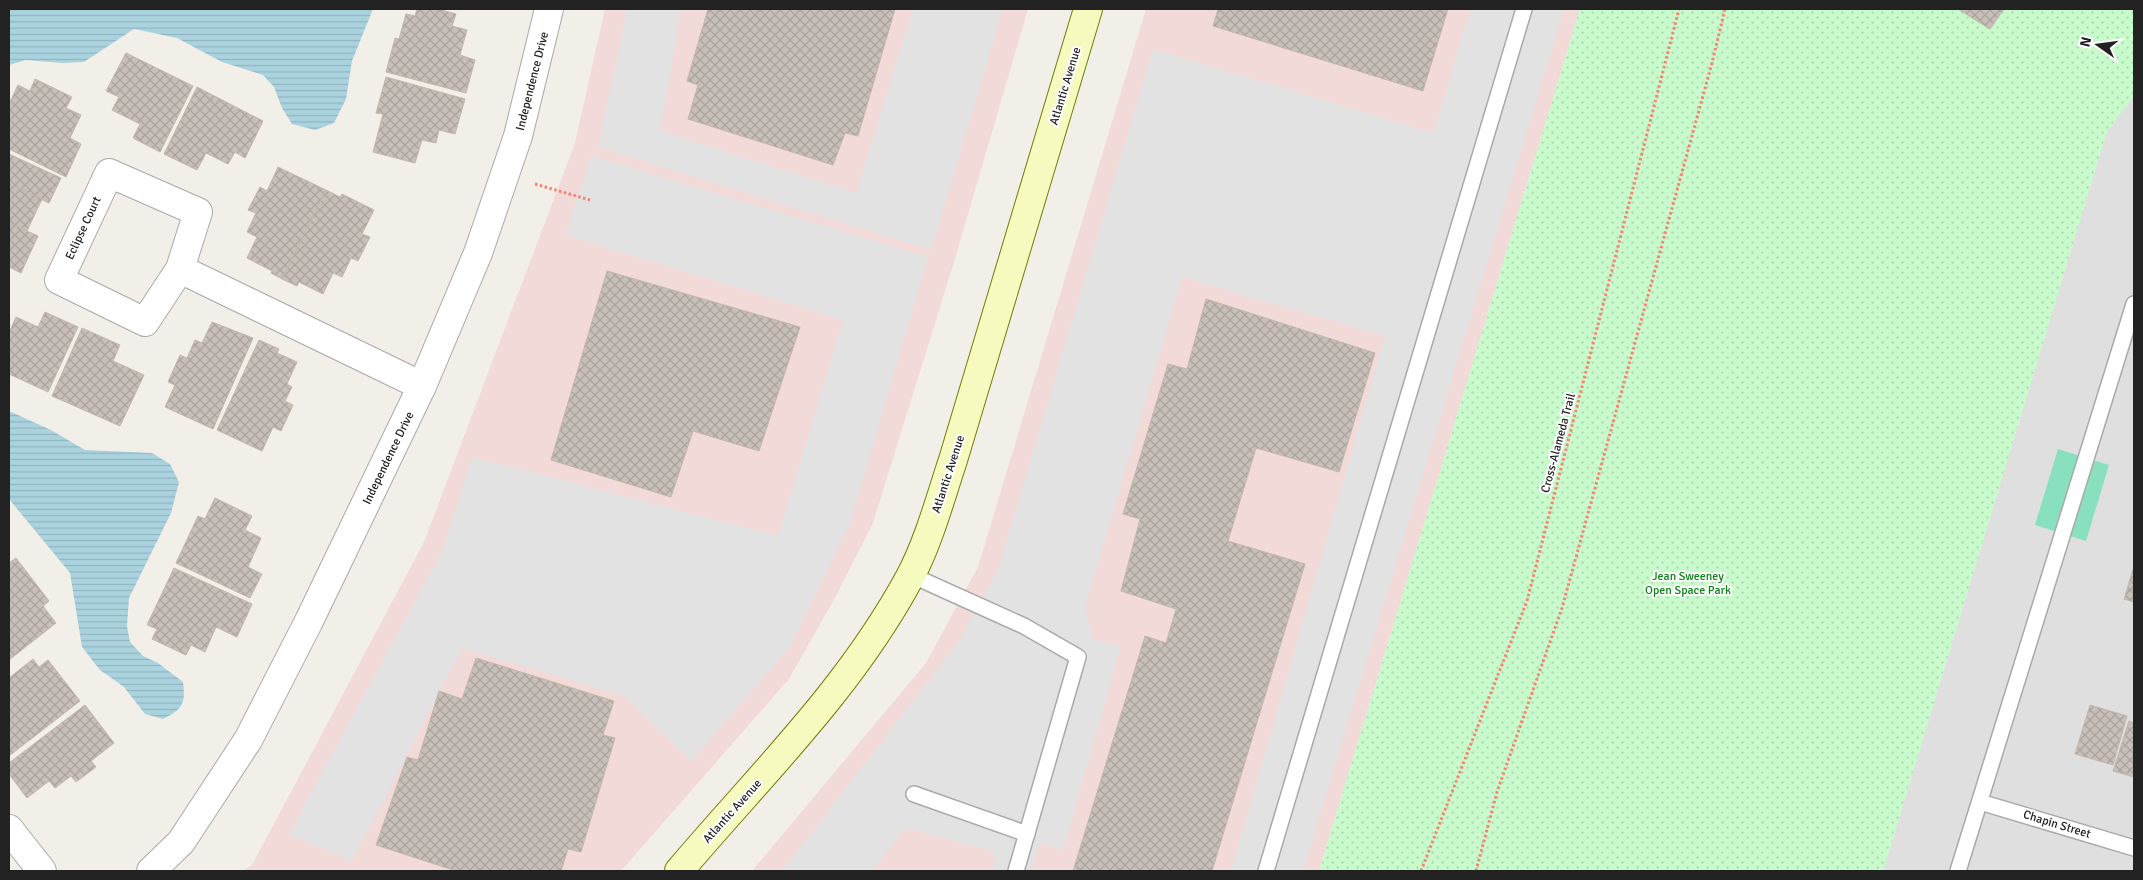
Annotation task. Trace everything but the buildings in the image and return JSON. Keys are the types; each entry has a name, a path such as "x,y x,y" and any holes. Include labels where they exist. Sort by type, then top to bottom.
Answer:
{"street":[{"name":"Independence Drive","path":"150,871 181,842 248,740 313,612 422,386 478,253 505,175 518,136 549,9"},
{"name":"Atlantic Avenue","path":"679,871 809,725 843,682 880,628 911,575 933,520 953,460 1088,9"},
{"name":"Eclipse Court","path":"109,173 198,212 180,268 145,322 59,280 109,173"},
{"path":"180,268 422,386"},
{"path":"9,828 42,871"}],"lane":[{"path":"1266,871 1524,9"},
{"path":"1958,871 2134,304"},
{"path":"911,575 1024,626 1078,657 1016,871"},
{"path":"914,794 1027,834"},
{"name":"Chapin Street","path":"1980,802 2134,848"}],"path":[{"name":"Cross-Alameda Trail","path":"1421,871 1526,601 1679,9"},
{"path":"1476,871 1497,792 1562,608 1712,63 1725,9"},
{"path":"505,175 590,200"}],"shaded area":[{"path":"605,9 1028,9 954,262 873,523 836,596 789,679 621,871 243,871 252,865 424,542 575,143"},
{"path":"627,9 681,9 660,131 856,193 913,9 1003,9 931,250 598,147"},
{"path":"1146,9 1580,9 1319,871 752,871 926,663 978,567"},
{"path":"1470,9 1564,9 1303,871 1231,871 1385,336 1182,277 1085,607 1093,639 1121,647 1063,850 1039,843 1031,871 994,871 994,852 906,828 871,871 782,871 959,641 998,569 1153,49 1434,133"},
{"path":"2134,96 2134,871 1883,871 2107,131"},
{"path":"591,156 928,257 850,523 790,647 691,761 625,696 462,648 352,861 289,834 443,549 472,457 778,536 843,320 565,235"}],"green space":[{"name":"Jean Sweeney Open Space Park","path":"1580,9 2134,9 2134,96 2107,131 1883,871 1319,871"},
{"path":"2058,449 2109,465 2086,541 2035,525"}],"water":[{"path":"9,9 373,9 352,61 346,99 334,123 315,130 292,124 282,108 274,87 263,75 222,62 177,38 134,29 84,62 62,63 26,60 9,65"},
{"path":"9,411 51,430 85,450 152,453 170,464 179,482 171,513 129,598 127,626 130,642 143,656 158,663 183,682 183,701 175,713 163,719 145,714 124,687 100,670 82,647 70,573 9,499"}]}
